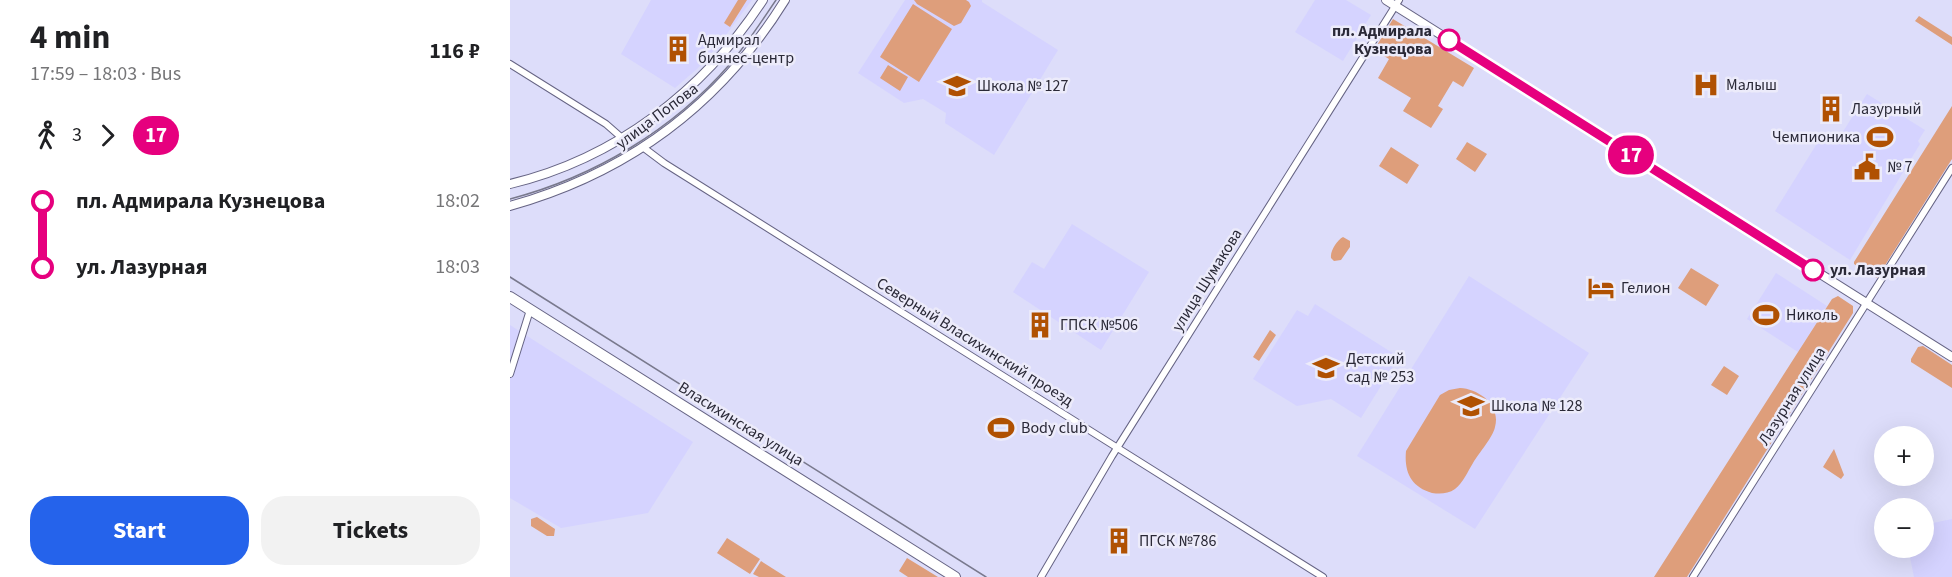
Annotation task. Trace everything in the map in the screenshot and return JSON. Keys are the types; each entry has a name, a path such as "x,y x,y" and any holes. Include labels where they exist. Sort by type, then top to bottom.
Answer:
{"highway":[{"name":"Власихинская улица","path":"510,297 955,577"}],"main road":[{"name":"улица Попова","path":"510,184 573,164 622,138 671,104 700,77 738,35 763,0"},
{"name":"улица Попова","path":"510,206 549,194 587,178 614,166 644,148 688,115 733,72 769,26 785,0"},
{"path":"1386,0 1397,3 1952,357"}],"street":[{"name":"улица Шумакова","path":"1041,577 1117,448 1397,3"},
{"path":"510,64 606,124 622,138"},
{"name":"Северный Власихинский проезд","path":"644,148 664,163 1323,577"},
{"name":"Лазурная улица","path":"1694,577 1952,168"},
{"path":"510,374 530,310"}],"shaded area":[{"path":"651,0 752,0 717,47 675,88 621,54"},
{"path":"738,0 747,0 730,27 724,23"},
{"name":"Школа № 127","path":"905,0 982,0 1058,50 994,155 945,123 946,113 923,99 904,103 858,73"},
{"path":"914,0 966,0 971,6 961,23 954,26"},
{"path":"1315,0 1346,0 1371,15 1343,61 1295,32"},
{"path":"913,4 952,29 919,82 880,57"},
{"path":"1919,16 1952,37 1952,45 1915,21"},
{"path":"1393,19 1474,68 1463,87 1453,81 1438,106 1443,109 1431,128 1403,111 1411,98 1378,78 1389,59 1374,50"},
{"path":"888,65 908,77 900,91 880,78"},
{"path":"1867,94 1925,130 1918,141 1920,144 1850,260 1775,211 1821,137 1835,144"},
{"path":"1952,106 1952,159 1877,278 1854,262"},
{"path":"1467,142 1487,154 1475,172 1456,159"},
{"path":"1391,147 1419,165 1407,184 1379,166"},
{"path":"1072,224 1149,272 1101,350 1013,292 1032,262 1044,269"},
{"path":"1343,237 1350,241 1350,247 1341,260 1334,261 1331,258 1333,249"},
{"path":"1691,268 1719,285 1706,306 1678,288"},
{"path":"1776,273 1827,306 1798,352 1747,319"},
{"name":"Школа № 128","path":"1469,276 1589,353 1475,529 1357,456"},
{"path":"1838,296 1853,306 1853,313 1687,577 1654,577 1832,299"},
{"name":"Детский сад № 253","path":"1315,304 1399,357 1361,418 1331,399 1297,406 1253,379 1297,310 1308,316"},
{"path":"510,325 693,442 648,513 561,528 510,498"},
{"path":"1270,330 1276,335 1259,361 1253,357"},
{"path":"1923,346 1952,365 1952,388 1911,362 1918,347"},
{"path":"1724,366 1739,376 1727,395 1711,385"},
{"path":"1460,388 1474,391 1492,405 1496,419 1494,431 1458,486 1447,493 1432,493 1419,487 1410,478 1406,466 1406,451 1440,395"},
{"path":"1834,449 1844,475 1841,479 1823,467"},
{"path":"537,517 555,529 554,536 547,536 531,526 531,519"},
{"path":"1952,519 1952,577 1914,577 1910,558 1934,558 1934,523"},
{"path":"727,538 760,559 750,574 717,553"},
{"path":"907,558 938,577 908,577 899,571"},
{"path":"761,561 786,577 759,577 753,574"}],"tram line":[{"path":"510,199 572,178 630,148 657,130 708,88 730,64 776,0"},
{"path":"510,277 986,577"}],"bus line":[{"name":"17","path":"1449,40 1813,270"}],"place":[{"name":"пл. Адмирала Кузнецова","path":"1449,40"},
{"name":"Адмирал бизнес-центр","path":"678,49"},
{"name":"Малыш","path":"1706,85"},
{"name":"Школа № 127","path":"957,86"},
{"name":"Лазурный","path":"1831,109"},
{"name":"Чемпионика","path":"1880,137"},
{"name":"№ 7","path":"1867,167"},
{"name":"ул. Лазурная","path":"1813,270"},
{"name":"Гелион","path":"1601,288"},
{"name":"Николь","path":"1766,315"},
{"name":"ГПСК №506","path":"1040,325"},
{"name":"Детский сад № 253","path":"1326,368"},
{"name":"Школа № 128","path":"1471,406"},
{"name":"Body club","path":"1001,428"},
{"name":"ПГСК №786","path":"1119,541"}]}
